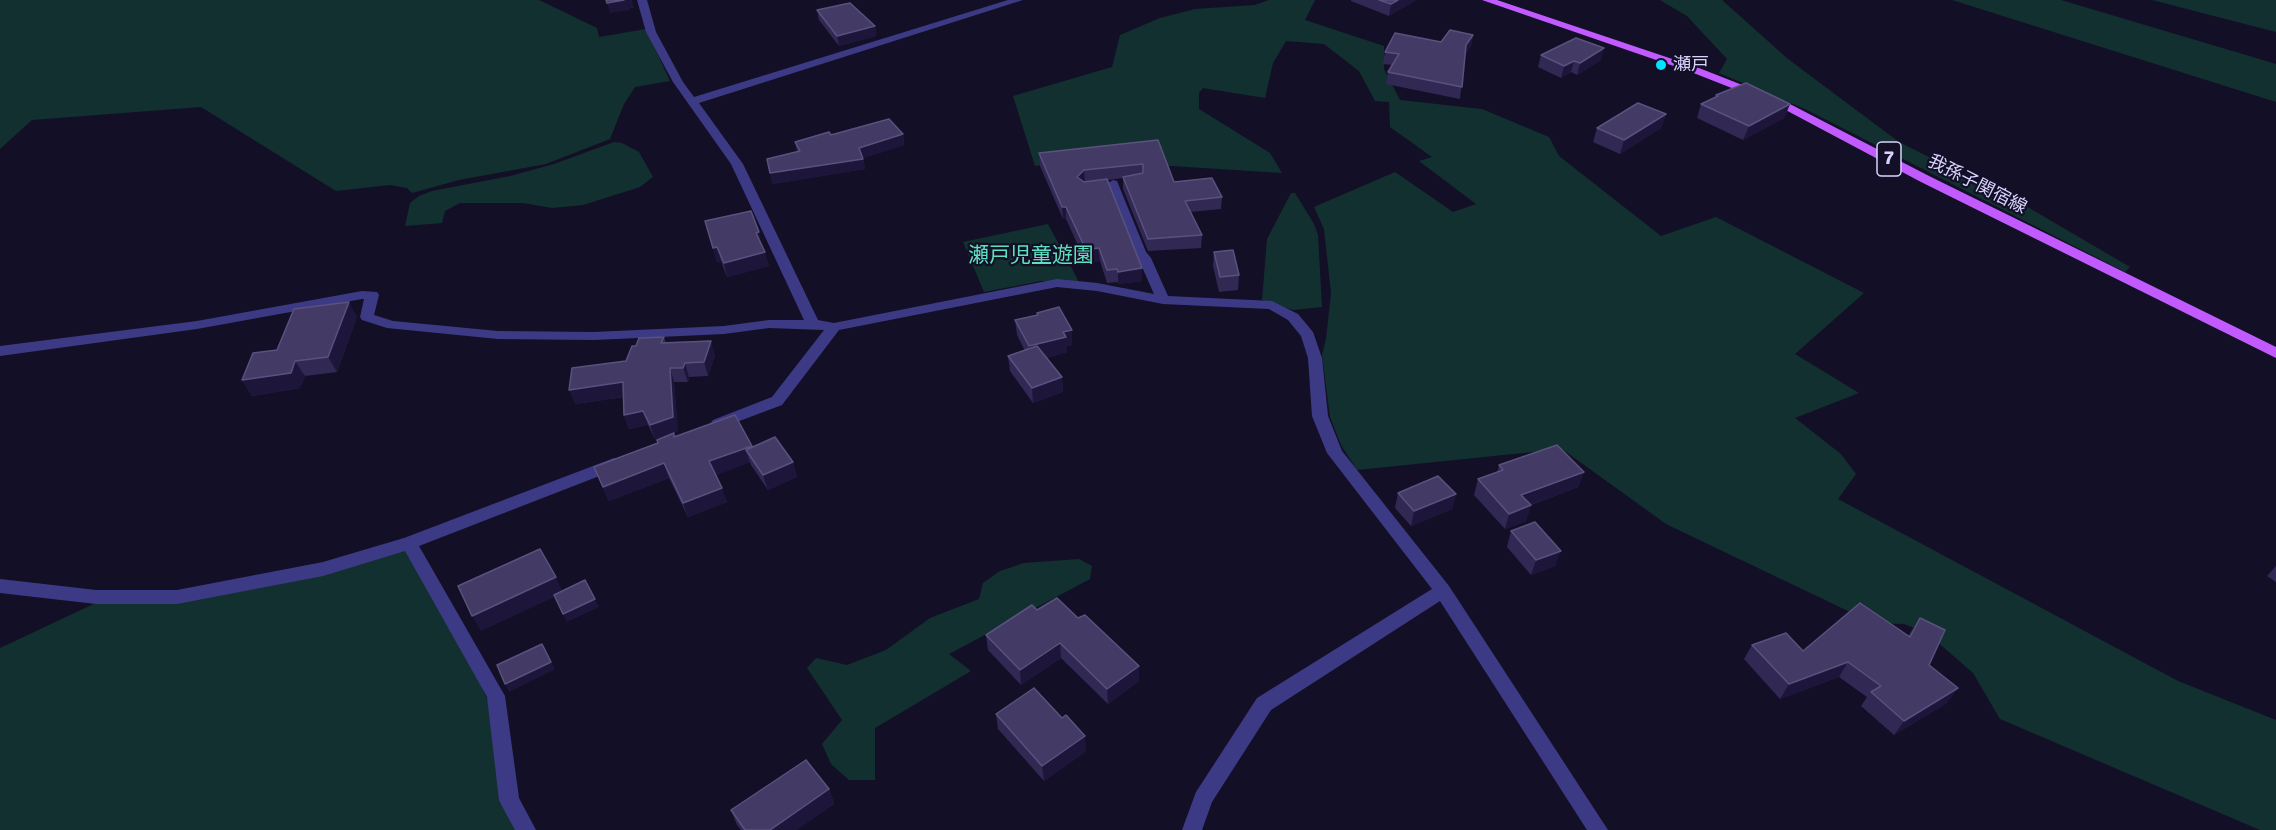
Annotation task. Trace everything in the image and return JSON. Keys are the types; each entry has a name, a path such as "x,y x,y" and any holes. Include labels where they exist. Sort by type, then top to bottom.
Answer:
{"main road":[{"name":"我孫子関宿線","path":"1487,0 1695,70 1784,105 1946,189 2276,353"}],"street":[{"path":"642,0 651,32 678,82 694,101 737,164 813,324"},
{"path":"694,101 707,95 1018,0"},
{"path":"1129,182 1109,185 1163,300"},
{"path":"0,351 197,325 362,295 372,296 367,317 392,325 498,335 594,336 724,330 769,324 813,324 834,327 1056,283 1097,287 1163,300 1272,305 1293,317 1308,335 1315,358 1320,416 1335,453 1443,591 1598,830"},
{"path":"699,431 777,401 834,327"},
{"path":"0,586 96,597 177,597 323,568 410,543 632,457"},
{"path":"410,543 496,696 509,801 526,830"},
{"path":"1192,830 1203,798 1264,704 1443,591"}],"green space":[{"path":"0,0 539,0 597,28 599,37 646,29 670,81 635,87 624,104 610,139 546,164 459,180 412,193 407,188 390,185 336,191 201,107 32,120 0,149"},
{"path":"1269,0 1315,0 1305,20 1384,46 1384,69 1400,100 1482,109 1549,137 1559,156 1661,236 1716,217 1864,293 1795,354 1859,393 1795,418 1841,454 1856,474 1838,499 2178,681 2276,720 2276,830 2260,830 2000,719 1973,673 1927,633 1904,624 1873,623 1666,524 1562,449 1357,470 1341,445 1330,417 1322,355 1331,293 1324,229 1314,207 1395,172 1453,212 1476,204 1419,161 1432,157 1390,127 1389,102 1375,101 1359,71 1324,44 1286,41 1273,63 1265,98 1203,88 1199,93 1199,109 1270,153 1282,173 1077,160 1035,166 1013,96 1112,67 1120,35 1160,18 1195,9 1255,5"},
{"path":"1660,0 1722,0 1788,59 1899,142 2019,202 2130,267 2125,272 1805,109 1719,73 1727,59 1687,16"},
{"path":"1952,0 2061,0 2276,64 2276,102"},
{"path":"2152,0 2276,0 2276,32"},
{"path":"614,142 622,143 639,152 653,177 640,187 583,205 552,208 523,203 460,203 445,211 442,223 405,226 410,203 419,196 432,191 510,176 554,164"},
{"path":"1291,193 1295,193 1318,235 1322,307 1293,310 1262,300 1267,239"},
{"name":"瀬戸児童遊園","path":"1048,224 1079,282 1041,281 984,292 963,242"},
{"path":"404,547 457,632 492,710 517,830 0,830 0,648 100,601 153,603"},
{"path":"1079,559 1092,566 1090,579 949,654 971,671 875,728 875,780 849,780 831,764 822,744 842,720 807,668 816,658 847,665 886,650 930,618 979,599 983,583 1000,571 1024,563"}],"building":[{"path":"606,0 624,0 607,3"},
{"path":"1379,0 1398,0 1391,4"},
{"path":"850,3 875,26 837,36 817,10"},
{"path":"1450,30 1473,35 1466,45 1462,87 1388,72 1399,54 1385,52 1395,33 1441,42"},
{"path":"1576,38 1604,48 1580,63 1574,61 1564,66 1541,55"},
{"path":"1746,83 1790,104 1749,126 1701,104 1718,96 1716,95"},
{"path":"1638,103 1666,114 1624,140 1597,128"},
{"path":"889,119 903,134 859,148 863,159 770,173 767,159 800,151 795,142"},
{"path":"1158,140 1174,182 1212,178 1222,197 1185,201 1202,235 1148,239 1123,177 1143,173 1143,164 1084,170 1077,177 1084,182 1107,179 1142,268 1118,272 1117,269 1107,270 1099,248 1086,250 1066,207 1062,207 1039,153"},
{"path":"751,211 759,232 756,233 765,252 724,263 717,247 713,248 705,221"},
{"path":"1233,250 1239,275 1220,277 1214,252"},
{"path":"349,302 328,357 295,361 291,373 242,380 253,353 277,350 294,309"},
{"path":"1059,307 1072,330 1063,332 1066,337 1029,346 1015,320"},
{"path":"664,337 661,343 711,341 704,362 685,363 683,368 670,368 673,417 650,425 643,411 624,415 623,382 569,390 572,368 626,361 632,346 636,346 639,338"},
{"path":"1037,346 1062,377 1032,388 1008,356"},
{"path":"735,415 752,446 709,461 722,488 683,503 664,463 603,487 594,467 658,443 657,440 674,433 674,437"},
{"path":"775,437 793,462 763,475 746,450"},
{"path":"1557,445 1584,472 1521,495 1531,505 1509,514 1478,479 1503,470 1499,465"},
{"path":"1438,476 1456,494 1414,511 1398,493"},
{"path":"1535,522 1561,551 1536,560 1511,531"},
{"path":"540,549 556,577 472,616 458,586"},
{"path":"585,580 595,599 563,614 554,595"},
{"path":"1057,598 1078,618 1085,615 1139,666 1107,689 1060,643 1020,670 986,635 1032,605 1037,610"},
{"path":"1860,603 1910,637 1920,618 1945,630 1929,665 1958,688 1904,721 1871,692 1881,686 1848,662 1789,684 1752,645 1786,633 1803,651"},
{"path":"542,644 551,662 505,684 497,665"},
{"path":"1034,688 1062,718 1066,715 1085,736 1042,766 996,714"},
{"path":"806,760 829,789 770,830 745,830 731,810"}],"place":[{"name":"瀬戸","path":"1661,65"}]}
